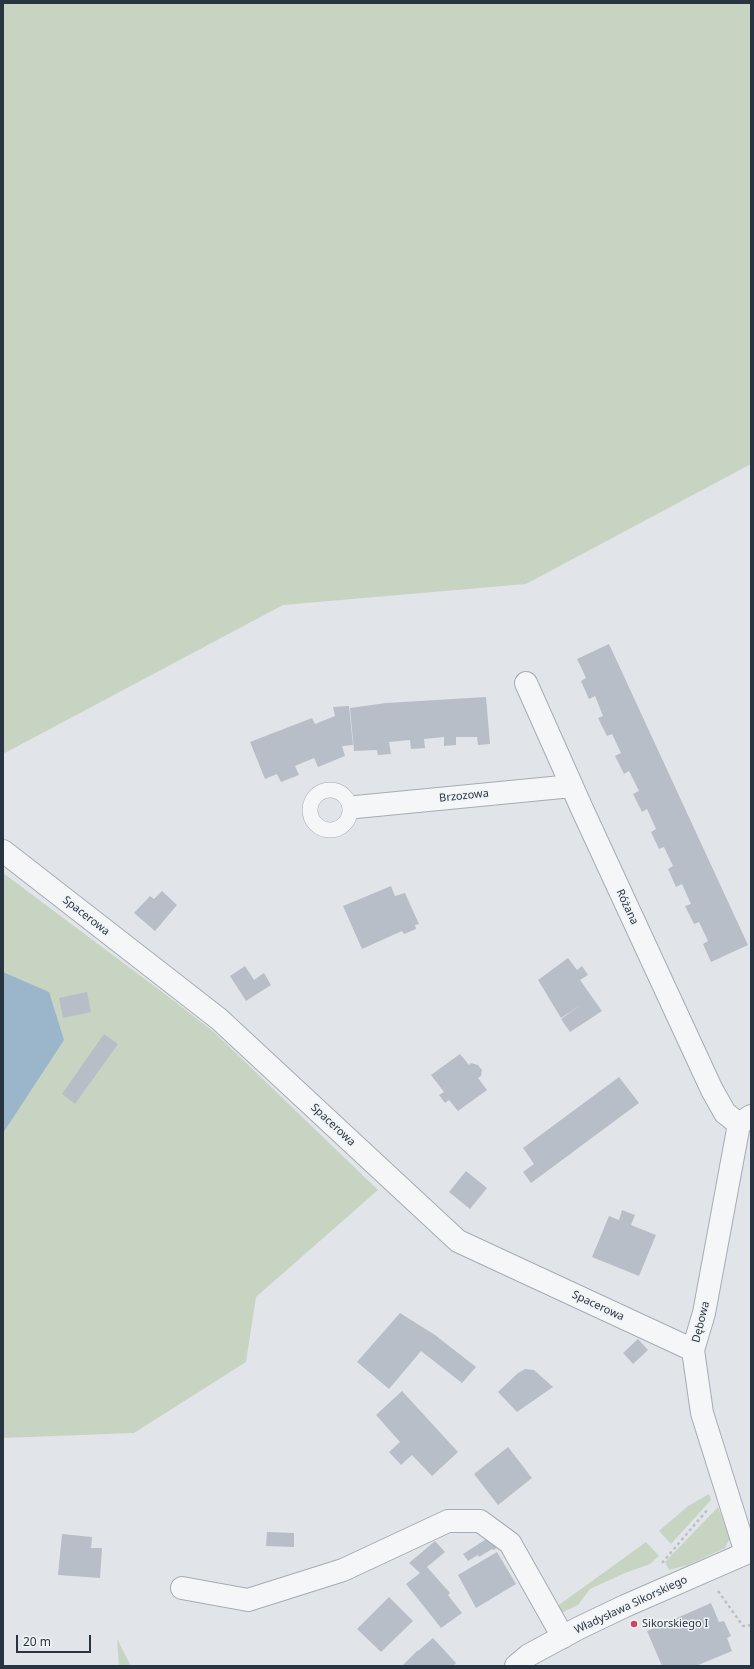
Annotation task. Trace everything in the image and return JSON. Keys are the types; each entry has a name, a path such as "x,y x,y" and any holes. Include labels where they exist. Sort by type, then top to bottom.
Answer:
{"street":[{"name":"Różana","path":"526,682 572,786 712,1090 725,1113 745,1120"},
{"name":"Brzozowa","path":"353,807 572,786"},
{"name":"Spacerowa","path":"3,852 219,1019 458,1241 694,1350"},
{"name":"Dębowa","path":"745,1120 704,1313 694,1350 702,1413 749,1552"},
{"path":"182,1588 248,1600 343,1570 448,1521 480,1521 510,1542 563,1637"},
{"name":"Władysława Sikorskiego","path":"516,1666 529,1656 563,1637 625,1606 749,1552"}],"path":[{"path":"659,1566 709,1508"},
{"path":"714,1585 744,1626 751,1625"}],"green space":[{"path":"3,3 751,3 751,464 526,584 283,605 3,754"},
{"path":"3,873 214,1032 378,1190 256,1297 246,1362 134,1433 3,1438"},
{"path":"709,1494 711,1500 671,1544 659,1531 688,1506"},
{"path":"718,1507 730,1538 725,1548 688,1565 669,1570 665,1562"},
{"path":"646,1542 659,1556 650,1564 625,1573 590,1589 578,1605 559,1614 556,1607"},
{"path":"117,1639 131,1666 119,1666"}],"water":[{"path":"3,972 49,992 64,1040 3,1133"}],"building":[{"path":"609,644 748,945 711,962 703,944 708,941 699,922 694,924 685,906 691,904 682,884 676,887 668,869 673,866 664,847 659,849 651,832 656,829 647,809 642,812 633,794 639,791 629,771 624,774 615,756 621,753 612,734 607,736 598,718 603,716 595,696 589,699 581,681 586,678 577,659"},
{"path":"486,697 490,744 478,745 477,737 456,737 456,745 444,746 444,737 424,739 425,748 411,749 410,740 389,742 391,754 378,755 377,750 354,751 350,708 386,703"},
{"path":"349,706 353,745 342,746 345,756 318,767 314,758 295,766 299,775 281,782 277,774 265,779 250,742 312,718 315,724 335,716 333,707"},
{"path":"391,886 395,896 405,893 419,924 415,925 416,929 404,934 402,931 362,949 343,906"},
{"path":"162,891 177,905 155,931 134,913 150,896 154,899"},
{"path":"568,958 577,970 582,966 588,975 580,980 602,1011 570,1032 561,1019 582,1004 561,1018 538,980"},
{"path":"245,966 254,980 264,973 271,985 246,1001 230,976"},
{"path":"87,992 91,1012 63,1018 59,998"},
{"path":"104,1034 118,1044 75,1104 62,1094"},
{"path":"460,1054 469,1065 471,1063 478,1065 482,1070 481,1076 478,1078 487,1090 458,1111 449,1100 445,1103 439,1095 444,1092 431,1075"},
{"path":"619,1077 639,1103 531,1183 523,1172 534,1164 523,1148"},
{"path":"466,1171 487,1188 470,1209 449,1192"},
{"path":"622,1210 635,1215 631,1225 656,1235 639,1276 592,1257 609,1216 619,1220"},
{"path":"400,1313 435,1335 476,1367 462,1383 421,1351 389,1389 357,1362"},
{"path":"638,1339 648,1350 633,1364 623,1353"},
{"path":"525,1369 534,1370 553,1387 517,1412 498,1392 518,1373"},
{"path":"402,1391 458,1452 432,1476 412,1455 401,1465 389,1452 400,1442 376,1415"},
{"path":"508,1447 532,1478 498,1505 474,1474"},
{"path":"267,1532 294,1533 294,1547 266,1546"},
{"path":"62,1534 92,1537 91,1548 102,1548 100,1578 58,1575"},
{"path":"491,1536 499,1547 493,1550 492,1549 479,1557 478,1555 468,1561 463,1554"},
{"path":"435,1541 445,1552 427,1567 450,1593 448,1595 462,1613 441,1628 406,1584 420,1573 409,1563"},
{"path":"497,1552 516,1584 476,1608 458,1575"},
{"path":"389,1597 413,1621 381,1652 357,1629"},
{"path":"711,1603 719,1622 724,1621 731,1636 727,1638 732,1651 696,1666 662,1666 647,1631"},
{"path":"433,1638 456,1663 453,1666 402,1666 418,1650"}],"place":[{"name":"Sikorskiego I","path":"634,1624"}]}
